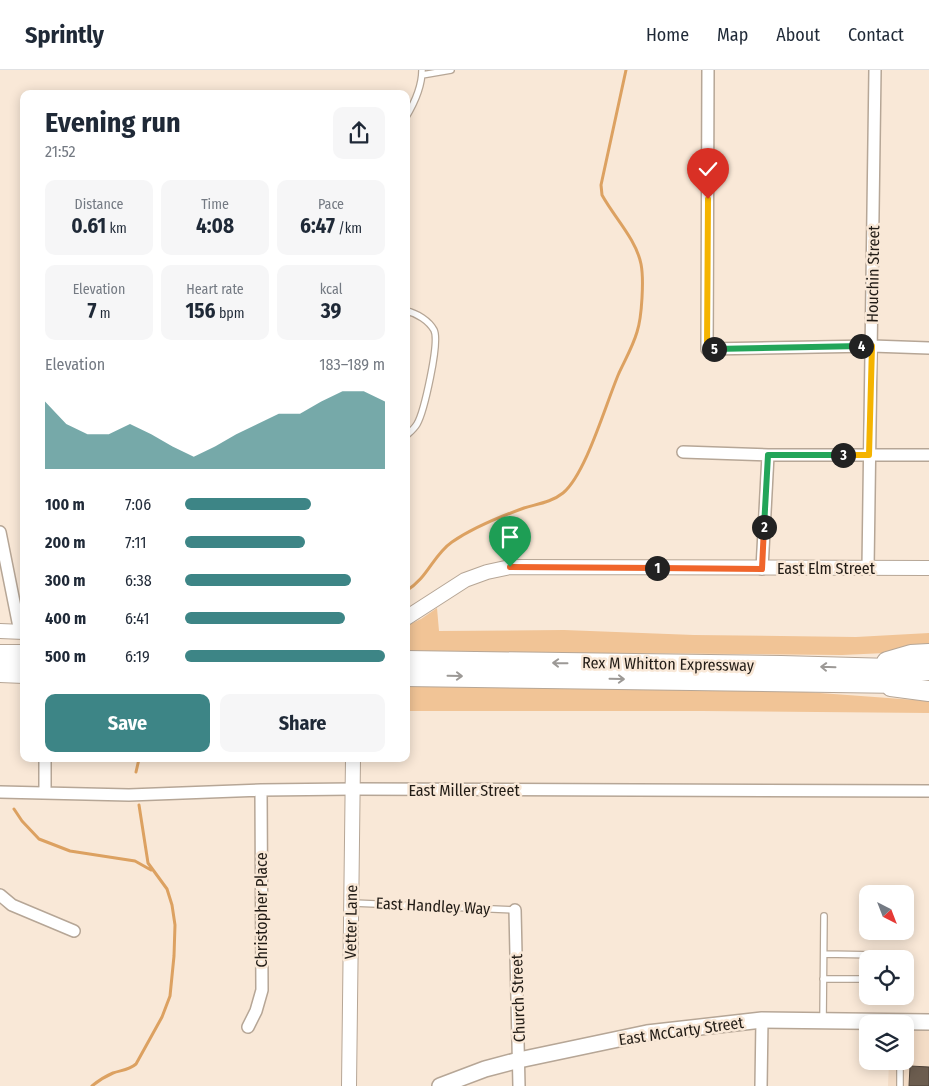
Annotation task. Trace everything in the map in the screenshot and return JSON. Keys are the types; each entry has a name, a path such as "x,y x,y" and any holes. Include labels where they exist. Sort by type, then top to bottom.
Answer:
{"highway":[{"path":"864,675 911,655 929,654"},
{"path":"0,655 20,655"},
{"name":"Rex M Whitton Expressway","path":"410,661 864,675 929,683"},
{"name":"Rex M Whitton Expressway","path":"410,676 864,675 929,670"},
{"path":"0,672 20,673"},
{"path":"864,675 929,691"}],"main road":[{"name":"East McCarty Street","path":"440,1086 485,1069 519,1060 647,1033 762,1020 859,1022"},
{"name":"East McCarty Street","path":"914,1023 929,1022"}],"street":[{"path":"708,70 707,349 872,346 929,348"},
{"name":"Houchin Street","path":"868,568 875,70"},
{"path":"683,452 768,455 929,455"},
{"path":"762,569 768,455"},
{"path":"0,532 20,622"},
{"name":"East Elm Street","path":"410,615 465,580 487,572 510,567 929,568"},
{"path":"0,631 20,632"},
{"path":"45,762 45,793"},
{"name":"Vetter Lane","path":"350,1086 350,902 353,762"},
{"name":"East Miller Street","path":"0,792 129,795 354,789 929,791"},
{"name":"Christopher Place","path":"248,1028 256,1011 262,990 261,790"},
{"path":"0,895 12,905 74,930"},
{"name":"Church Street","path":"515,910 519,1086"},
{"path":"761,1086 762,1020"}],"lane":[{"path":"410,110 416,99 422,80 422,73 451,70"},
{"path":"410,312 420,316 435,331 436,343 434,361 421,414 417,424 410,432"},
{"name":"East Handley Way","path":"350,902 515,910"},
{"path":"823,1021 824,916"},
{"path":"824,954 859,955"},
{"path":"823,980 859,979"},
{"path":"900,1070 900,1086"}],"shaded area":[{"path":"437,608 439,631 564,630 694,635 856,637 929,633 929,651 842,655 614,653 541,656 410,655 410,624"},
{"path":"410,684 779,690 929,701 929,713 410,711"},
{"path":"914,1029 929,1030 929,1086 888,1086 889,1070 914,1070"}],"building":[{"path":"914,1066 929,1067 929,1086 909,1086 910,1070 914,1070"}],"waterway":[{"path":"410,588 420,580 445,547 460,537 496,519 549,501 563,493 580,470 595,437 635,337 641,308 641,264 630,237 602,195 601,185 626,70"},
{"path":"136,772 138,762"},
{"path":"92,1086 110,1074 128,1069 136,1064 162,1017 170,996 175,925 172,905 167,889 148,863 139,805"},
{"path":"14,809 22,821 39,839 70,851 135,861 151,870"}],"route":[{"path":"510,567 762,569 768,455 869,455 872,346 707,349 708,199"}]}
